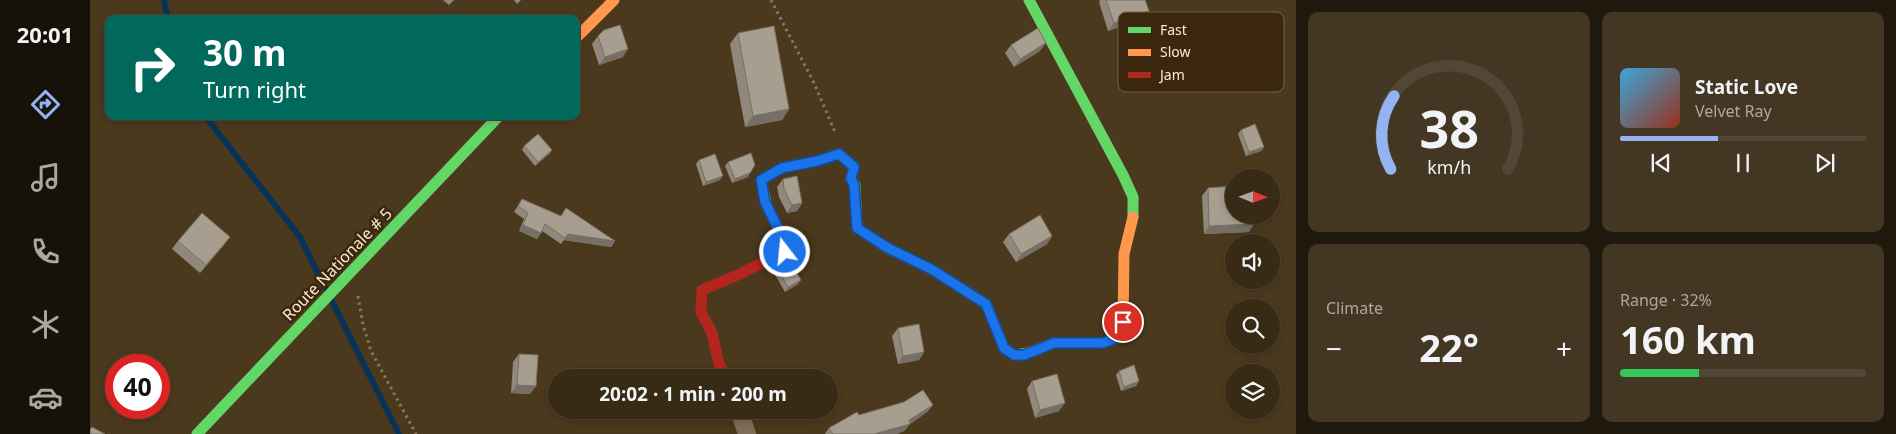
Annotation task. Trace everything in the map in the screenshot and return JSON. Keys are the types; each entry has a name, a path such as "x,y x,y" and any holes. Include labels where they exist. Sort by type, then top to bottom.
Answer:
{"street":[{"path":"580,34 614,0"},
{"path":"722,369 719,364 712,333 701,312 702,290 769,259 781,256 785,252 785,242 765,202 761,180 782,168 817,161 839,154 854,167 851,178 854,185 857,228 888,248 931,269 986,304 1004,348 1014,355 1024,355 1054,343 1103,343 1116,338 1123,322 1124,254 1133,215 1133,197 1123,174 1029,0"},
{"name":"Route Nationale # 5","path":"197,434 495,120"},
{"path":"742,419 747,434"}],"path":[{"path":"772,0 814,83 836,132"},
{"path":"354,269 363,325 371,351 416,434"}],"building":[{"path":"1106,0 1145,0 1149,11 1118,12 1118,22 1114,23"},
{"path":"620,25 628,49 605,57 598,36 604,30"},
{"path":"774,26 789,109 753,116 738,33"},
{"path":"1038,28 1046,43 1020,59 1011,45"},
{"path":"1255,124 1264,147 1249,152 1241,130"},
{"path":"538,134 552,150 538,162 524,146"},
{"path":"751,153 755,165 750,173 735,179 728,162"},
{"path":"715,154 723,176 706,182 699,160"},
{"path":"797,176 802,203 792,205 784,189 783,179"},
{"path":"1225,187 1225,224 1254,224 1209,226 1208,188"},
{"path":"522,199 561,216 566,208 615,241 568,234 565,238 545,224 541,233 523,225 528,213 518,206"},
{"path":"202,213 230,237 206,265 178,241"},
{"path":"1040,215 1052,236 1021,254 1009,234"},
{"path":"791,263 801,280 788,287 777,268"},
{"path":"919,324 924,352 903,356 898,328"},
{"path":"519,354 538,355 536,386 517,385"},
{"path":"1134,365 1139,381 1124,387 1119,371"},
{"path":"1057,374 1065,403 1040,410 1032,381"},
{"path":"923,390 933,405 909,420 910,424 874,434 833,434 829,428 857,412 859,415 904,402"},
{"path":"92,427 105,434 90,434"}],"waterway":[{"path":"164,0 167,15"},
{"path":"208,120 300,237 325,288"},
{"path":"332,301 399,434"}],"traffic: fast":[{"path":"1029,0 1123,175 1133,197 1133,217"},
{"path":"197,434 495,120"},
{"path":"767,207 761,180 782,168 817,161 839,154 854,167 851,179 855,185 857,228 887,248 931,269 986,304 1004,348 1014,355 1028,353"}],"traffic: slow":[{"path":"580,34 614,0"},
{"path":"1028,353 1054,343 1103,343 1116,338 1123,322 1124,254 1133,217"}],"traffic: jam":[{"path":"722,369 719,364 712,333 701,312 702,290 769,259 781,256 785,251 785,242 767,207"}],"route":[{"path":"785,252 785,242 765,202 761,180 782,168 817,161 839,154 854,167 851,178 854,185 857,228 860,228 888,248 931,269 986,304 1004,348 1014,355 1024,355 1054,343 1103,343 1116,338 1123,322"}]}
